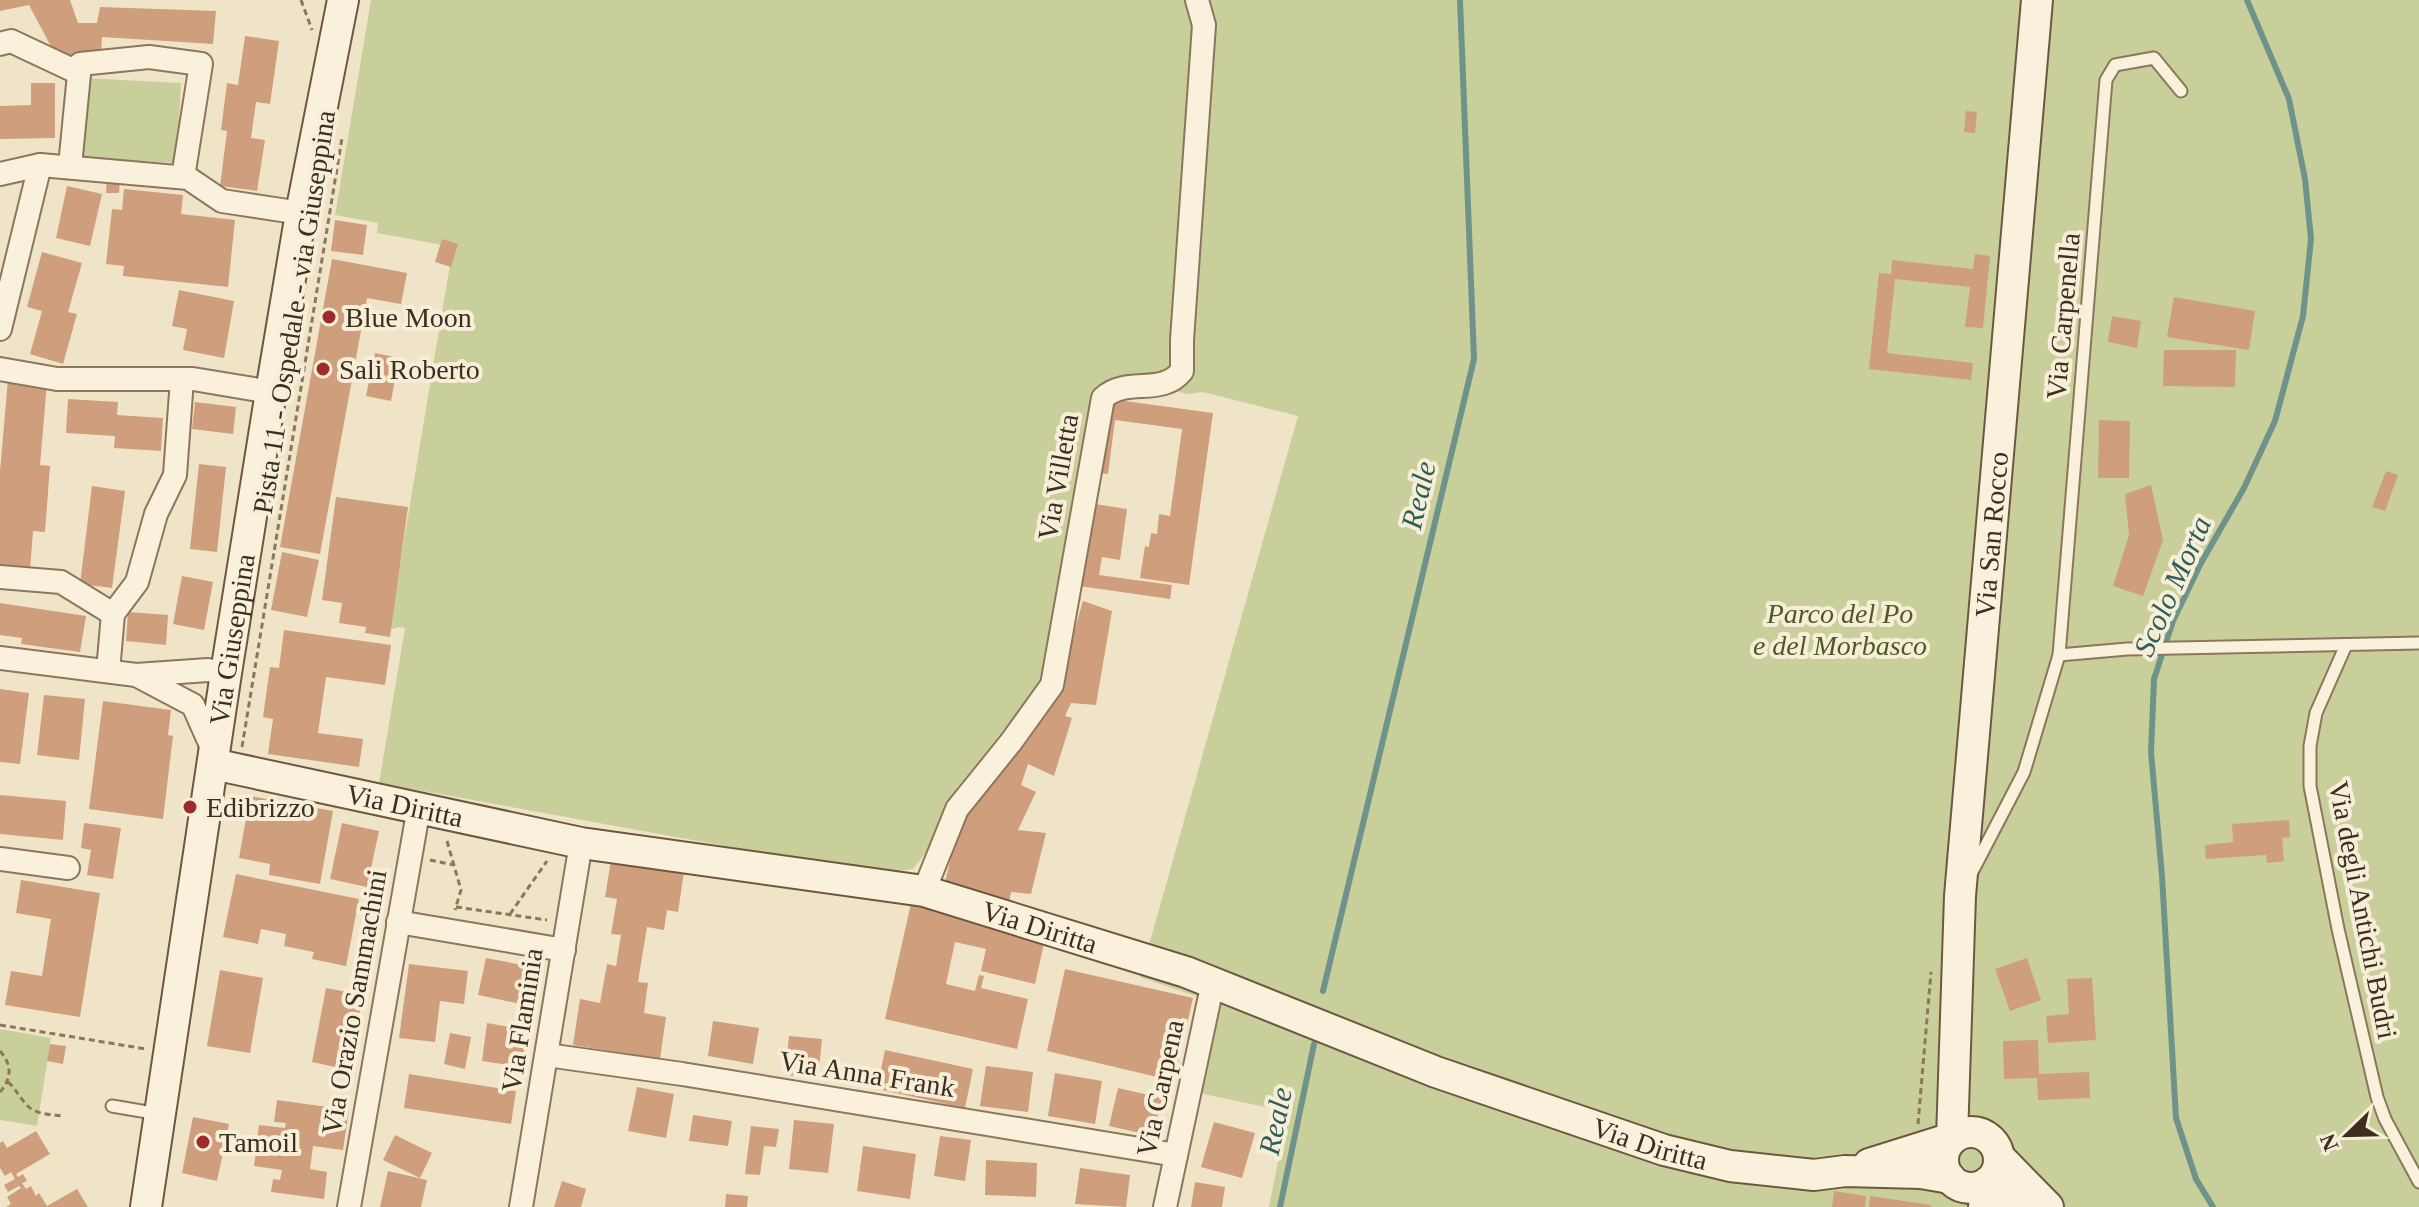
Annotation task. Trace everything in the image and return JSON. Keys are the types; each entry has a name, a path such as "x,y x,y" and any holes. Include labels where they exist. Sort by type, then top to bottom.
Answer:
{"main road":[{"name":"Via Giuseppina","path":"321,0 328,74"},
{"name":"Via Giuseppina","path":"146,1207 221,763 226,673 271,392 301,213 343,0"},
{"name":"Via San Rocco","path":"1974,1186 1945,1171 1943,1153 1963,1135 1955,1068 1960,896 2037,0"},
{"name":"Via Diritta","path":"221,763 428,809 580,853 924,891 1186,972 1436,1072 1664,1150 1730,1166 1814,1175 1845,1171 1931,1173 1974,1186 2021,1207"},
{"name":"Via Diritta","path":"1845,1171 1963,1135"},
{"path":"1963,1135 1991,1140 1974,1186 2048,1207"}],"street":[{"name":"Via Villetta","path":"924,891 957,809 1052,685 1103,398 1116,388 1163,386 1182,371 1204,25 1197,0"},
{"path":"0,44 11,41 79,73"},
{"path":"70,166 80,64 149,57 201,64 183,177"},
{"path":"0,329 40,165"},
{"path":"0,174 40,165 183,177 222,201 301,213"},
{"path":"0,369 57,379 182,379 271,392"},
{"path":"108,671 113,614 137,582 156,514 175,475 182,379"},
{"path":"0,577 61,582 113,614"},
{"path":"0,658 136,675 208,670 226,673"},
{"path":"136,675 193,705 221,763"},
{"name":"Via Orazio Sammachini","path":"349,1207 398,922 428,809"},
{"name":"Via Flaminia","path":"521,1207 580,853"},
{"path":"0,859 68,868"},
{"path":"398,922 564,950"},
{"name":"Via Carpena","path":"1165,1207 1213,982"},
{"name":"Via Anna Frank","path":"547,1055 697,1076 1176,1155"}],"lane":[{"name":"Via Carpenella","path":"1960,896 2024,772 2059,655 2106,80 2115,65 2154,58 2181,91"},
{"path":"2059,655 2127,649 2419,643"},
{"name":"Via degli Antichi Budri","path":"2346,645 2316,713 2310,746 2310,786 2338,929 2377,1097 2385,1119 2419,1182"},
{"path":"112,1106 160,1114"}],"path":[{"name":"Pista 11 - Ospedale - via Giuseppina","path":"221,763 344,129"},
{"path":"428,809 461,890 446,931"},
{"path":"510,914 549,858 580,853"},
{"path":"456,907 568,923"},
{"path":"0,1025 151,1050"},
{"path":"0,1051 9,1066 8,1082 0,1092"},
{"path":"8,1082 30,1108 39,1113 62,1116"}],"green space":[{"name":"Parco del Po e del Morbasco","path":"371,0 2419,0 2419,1207 1269,1207 1288,1112 1194,1092 1213,1002 1140,977 1298,416 1203,392 1187,394 1121,377 1100,391 1056,588 1040,685 957,788 925,854 913,869 891,872 786,857 379,783 405,628 389,630 453,247 377,233 378,223 335,215"},
{"path":"83,78 181,83 177,163 80,158"},
{"path":"0,1029 51,1038 37,1126 0,1120"}],"building":[{"path":"0,0 70,0 78,23 97,23 100,7 216,11 213,44 102,37 101,53 56,56 29,5 0,11"},
{"path":"245,36 279,41 270,104 256,102 251,138 265,140 257,191 220,186 227,131 221,130 227,83 238,85"},
{"path":"31,83 55,83 55,138 0,139 0,106 31,105"},
{"path":"1966,111 1977,112 1975,133 1964,132"},
{"path":"107,177 120,177 119,193 106,193"},
{"path":"67,186 102,194 90,246 56,238"},
{"path":"124,189 183,195 181,214 235,220 228,287 123,276 124,266 106,264 112,209 122,210"},
{"path":"335,220 367,225 363,255 331,251"},
{"path":"442,239 458,244 451,267 435,262"},
{"path":"42,252 82,263 68,312 77,314 63,364 30,354 42,311 27,307"},
{"path":"1975,254 1990,256 1983,328 1965,327 1970,287 1895,279 1887,353 1973,363 1971,380 1869,369 1879,273 1891,274 1892,260 1973,269"},
{"path":"332,259 407,273 401,304 367,298 320,554 280,547"},
{"path":"179,290 234,301 224,358 183,350 187,329 172,326"},
{"path":"2174,297 2255,311 2249,350 2167,337"},
{"path":"2112,316 2141,321 2137,348 2108,342"},
{"path":"2164,350 2236,350 2235,387 2163,386"},
{"path":"375,353 399,358 391,401 366,396"},
{"path":"8,379 47,383 40,465 50,466 45,532 33,531 30,570 0,567 0,471"},
{"path":"1103,398 1213,413 1189,585 1140,578 1145,546 1149,547 1151,533 1157,534 1159,514 1170,516 1182,429 1115,420 1108,474 1091,472"},
{"path":"68,399 118,402 117,415 163,418 161,451 114,448 115,436 66,433"},
{"path":"195,402 236,407 233,434 192,429"},
{"path":"2099,420 2130,421 2129,478 2098,478"},
{"path":"199,464 226,467 217,552 190,549"},
{"path":"2386,471 2398,475 2385,511 2372,507"},
{"path":"2151,485 2163,540 2143,596 2113,586 2129,535 2125,494"},
{"path":"92,486 125,491 112,588 80,584"},
{"path":"336,497 408,507 390,637 365,633 366,627 339,623 342,603 322,600"},
{"path":"1089,503 1127,509 1120,560 1102,557 1099,575 1172,585 1170,599 1072,585"},
{"path":"282,552 319,560 307,617 271,610"},
{"path":"182,576 213,582 204,630 173,624"},
{"path":"1083,601 1112,611 1096,705 1071,703 1065,716 1072,718 1054,776 1028,764 1021,785 1036,792 1018,830 1046,833 1031,894 1011,892 1007,913 942,894 962,813 1057,690"},
{"path":"0,603 86,616 80,652 21,644 22,638 0,635"},
{"path":"128,612 168,615 166,645 126,641"},
{"path":"284,630 391,645 385,685 326,677 318,733 363,739 359,767 268,754 273,719 263,717 270,667 279,668"},
{"path":"0,689 29,693 20,764 0,762"},
{"path":"44,695 85,699 79,760 37,755"},
{"path":"103,701 171,710 168,735 173,736 163,819 89,809"},
{"path":"0,795 66,801 63,840 0,834"},
{"path":"250,796 333,811 320,884 269,875 270,864 239,858"},
{"path":"2289,820 2290,837 2282,838 2284,861 2267,863 2266,855 2206,859 2205,845 2233,842 2232,824"},
{"path":"84,823 121,828 113,879 87,875 91,850 81,848"},
{"path":"342,823 379,831 367,887 330,879"},
{"path":"611,860 684,872 678,912 667,910 664,930 647,927 638,982 648,983 644,1013 666,1017 660,1059 573,1045 580,999 600,1003 607,964 616,966 621,935 611,934 617,899 605,897"},
{"path":"236,874 359,899 346,966 312,959 314,952 284,946 286,934 261,929 258,944 223,937"},
{"path":"21,880 100,893 80,1017 5,1005 11,971 42,976 51,919 16,913"},
{"path":"912,899 1047,930 1035,984 981,971 986,949 955,942 946,984 975,991 979,975 984,976 981,988 1028,999 1017,1049 885,1019"},
{"path":"486,958 538,968 531,1006 478,995"},
{"path":"2027,958 2041,1000 2010,1011 1995,969"},
{"path":"409,964 468,971 464,1004 440,1001 435,1042 399,1038"},
{"path":"1065,969 1193,998 1174,1081 1047,1051"},
{"path":"220,970 263,978 250,1053 207,1046"},
{"path":"2092,978 2096,1040 2048,1043 2046,1016 2069,1014 2067,979"},
{"path":"326,988 363,995 349,1070 312,1062"},
{"path":"713,1021 759,1028 753,1064 708,1056"},
{"path":"487,1023 528,1030 522,1067 482,1061"},
{"path":"450,1033 471,1037 465,1069 444,1064"},
{"path":"789,1036 822,1039 818,1078 785,1075"},
{"path":"2038,1040 2039,1074 2089,1072 2090,1098 2038,1100 2037,1078 2004,1079 2003,1041"},
{"path":"50,1044 66,1046 63,1064 47,1061"},
{"path":"885,1050 973,1069 965,1108 877,1089"},
{"path":"986,1066 1033,1072 1028,1112 980,1106"},
{"path":"1055,1073 1102,1081 1095,1124 1048,1116"},
{"path":"409,1074 516,1091 511,1124 404,1108"},
{"path":"637,1087 674,1094 666,1138 628,1131"},
{"path":"1118,1088 1162,1098 1153,1136 1109,1126"},
{"path":"277,1100 349,1110 343,1150 313,1146 310,1169 327,1172 324,1199 271,1192 273,1179 280,1180 282,1170 254,1166 259,1125 285,1128 286,1123 274,1122"},
{"path":"693,1115 732,1121 728,1146 689,1141"},
{"path":"193,1117 229,1124 217,1181 182,1173"},
{"path":"794,1120 834,1124 828,1173 789,1169"},
{"path":"1214,1122 1255,1133 1242,1178 1201,1167"},
{"path":"751,1126 779,1129 776,1147 764,1146 760,1175 745,1174"},
{"path":"36,1131 50,1154 16,1174 18,1177 23,1174 27,1181 22,1183 26,1189 31,1186 47,1206 77,1189 88,1207 6,1207 11,1204 7,1197 21,1188 19,1186 8,1192 4,1185 15,1179 11,1172 5,1176 0,1168 0,1143 3,1141 7,1148"},
{"path":"395,1135 432,1153 420,1178 383,1160"},
{"path":"940,1136 971,1140 965,1181 934,1176"},
{"path":"863,1146 916,1154 910,1199 857,1191"},
{"path":"986,1160 1037,1163 1036,1197 985,1195"},
{"path":"1080,1168 1130,1175 1126,1207 1075,1204"},
{"path":"388,1171 427,1180 421,1207 380,1207"},
{"path":"562,1181 586,1189 581,1207 554,1207"},
{"path":"1195,1182 1225,1187 1222,1207 1191,1207"},
{"path":"1834,1191 1866,1196 1865,1207 1832,1207"},
{"path":"726,1194 748,1196 747,1207 725,1207"},
{"path":"1870,1196 1931,1205 1931,1207 1869,1207"}],"waterway":[{"name":"Reale","path":"1323,991 1474,359 1460,0"},
{"name":"Scolo Morta","path":"2213,1207 2196,1179 2176,1118 2162,876 2151,752 2154,679 2173,621 2201,563 2244,488 2275,421 2303,316 2311,239 2305,179 2289,99 2247,0"},
{"name":"Reale","path":"1280,1207 1314,1044"}],"place":[{"name":"Blue Moon","path":"329,317"},
{"name":"Sali Roberto","path":"323,369"},
{"name":"Edibrizzo","path":"190,807"},
{"name":"Tamoil","path":"203,1142"}]}
